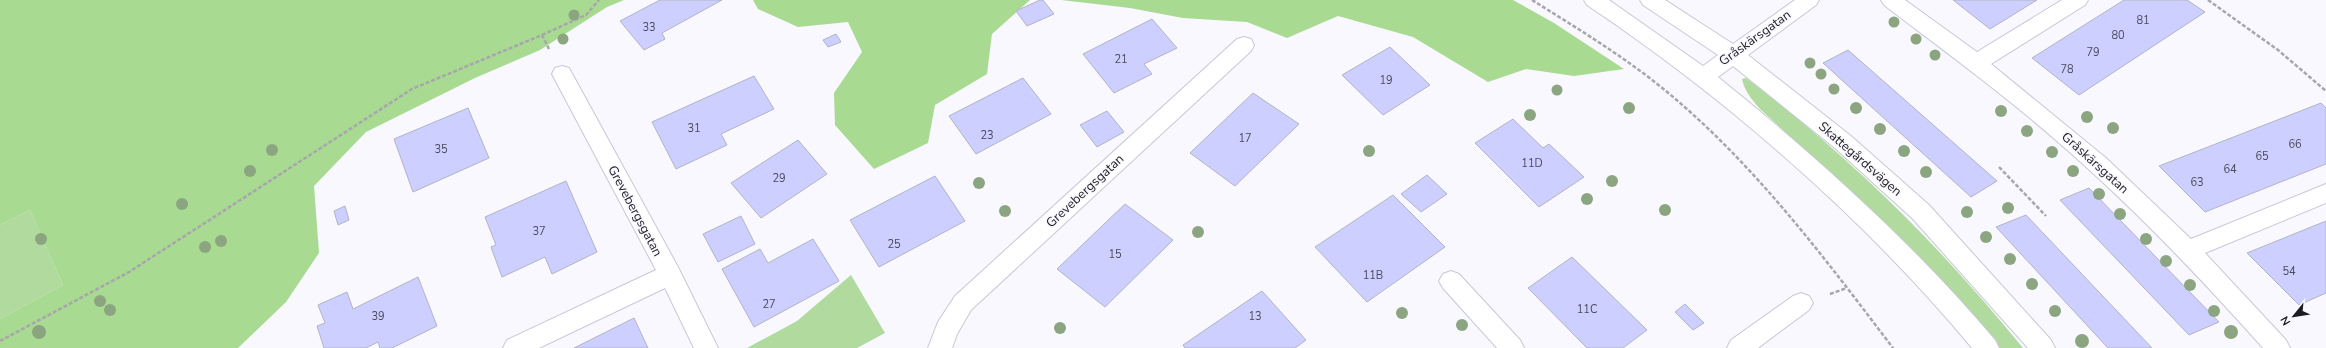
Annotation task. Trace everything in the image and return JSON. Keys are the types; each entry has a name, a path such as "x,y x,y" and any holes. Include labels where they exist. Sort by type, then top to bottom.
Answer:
{"street":[{"path":"1594,0 1703,77 1779,138 1837,191 1918,272 1987,348"},
{"name":"Skattegårdsvägen","path":"1650,0 1732,54 1842,142 1921,212 2042,348"},
{"name":"Gråskärsgatan","path":"1703,77 1732,54 1809,0"},
{"name":"Gråskärsgatan","path":"1891,0 1976,63 2033,108 2107,173 2189,250 2278,348"},
{"path":"1976,63 2078,0"},
{"name":"Grevebergsgatan","path":"940,348 946,330 964,303 1244,45"},
{"name":"Grevebergsgatan","path":"562,74 670,274 706,348"},
{"path":"2189,250 2326,194"},
{"path":"515,348 670,274"},
{"path":"1451,281 1512,348"},
{"path":"1739,348 1800,303"}],"path":[{"path":"0,341 129,272 319,151 412,88 474,65 586,16 600,0"},
{"path":"1532,0 1586,33 1652,79 1706,128 1760,182 1805,232 1893,348"},
{"path":"2208,0 2278,50 2326,91"},
{"path":"542,35 562,74"},
{"path":"1999,167 2046,216"}],"green space":[{"path":"0,0 624,0 607,7 540,50 475,78 366,132 314,186 319,253 286,302 238,348 0,348 0,319 63,285 30,210 0,225"},
{"path":"753,0 1030,0 992,34 987,74 935,105 928,143 874,169 835,125 834,93 862,52 848,22 798,27 758,9"},
{"path":"1061,0 1513,0 1554,23 1624,69 1574,76 1526,69 1488,82 1413,37 1338,16 1287,38 1247,22 1183,18 1130,8"},
{"path":"1746,78 1822,139 1893,204 1960,274 2023,348 1999,348 1858,199 1760,109 1746,91 1742,79"},
{"path":"30,210 63,285 0,319 0,225"},
{"path":"851,275 885,333 857,348 747,348 797,321"}],"building":[{"path":"660,0 722,0 662,33 665,39 644,50 620,21"},
{"path":"1043,0 1054,14 1027,26 1016,11"},
{"path":"1953,0 2037,0 1990,29"},
{"path":"2124,0 2187,0 2205,12 2079,95 2032,58"},
{"path":"1152,19 1177,48 1144,64 1152,74 1114,93 1083,54"},
{"path":"836,34 841,42 828,47 823,40"},
{"path":"1390,47 1430,85 1383,115 1342,75"},
{"path":"1848,50 1997,181 1971,197 1823,63"},
{"path":"754,76 774,109 721,134 727,145 676,169 652,122"},
{"path":"1023,78 1051,114 976,154 949,116"},
{"path":"1253,93 1299,124 1235,186 1190,153"},
{"path":"2321,103 2326,108 2326,164 2205,212 2159,166"},
{"path":"468,108 489,158 413,192 394,139"},
{"path":"1107,111 1124,132 1097,147 1080,125"},
{"path":"1513,119 1543,148 1549,144 1584,177 1539,207 1475,143"},
{"path":"798,140 827,174 761,218 731,183"},
{"path":"1427,175 1447,194 1421,212 1401,194"},
{"path":"935,176 965,221 879,267 850,220"},
{"path":"566,181 597,252 552,274 545,257 502,277 491,247 496,245 485,217"},
{"path":"2089,188 2219,322 2189,335 2060,200"},
{"path":"1393,195 1445,247 1367,302 1315,247"},
{"path":"1125,204 1173,240 1105,307 1057,269"},
{"path":"345,206 349,220 338,225 334,211"},
{"path":"2026,215 2152,348 2108,348 1996,227"},
{"path":"741,216 755,244 718,262 703,234"},
{"path":"2326,221 2326,293 2299,305 2247,253"},
{"path":"813,239 839,281 754,327 722,269 760,249 768,263"},
{"path":"1572,257 1647,330 1623,348 1587,348 1528,288"},
{"path":"418,277 437,326 392,348 380,348 378,342 366,348 324,348 317,326 325,323 318,305 347,292 353,309"},
{"path":"1262,291 1306,340 1295,348 1185,348 1183,345"},
{"path":"1685,304 1704,323 1693,330 1675,312"},
{"path":"634,318 648,348 574,348"}]}
